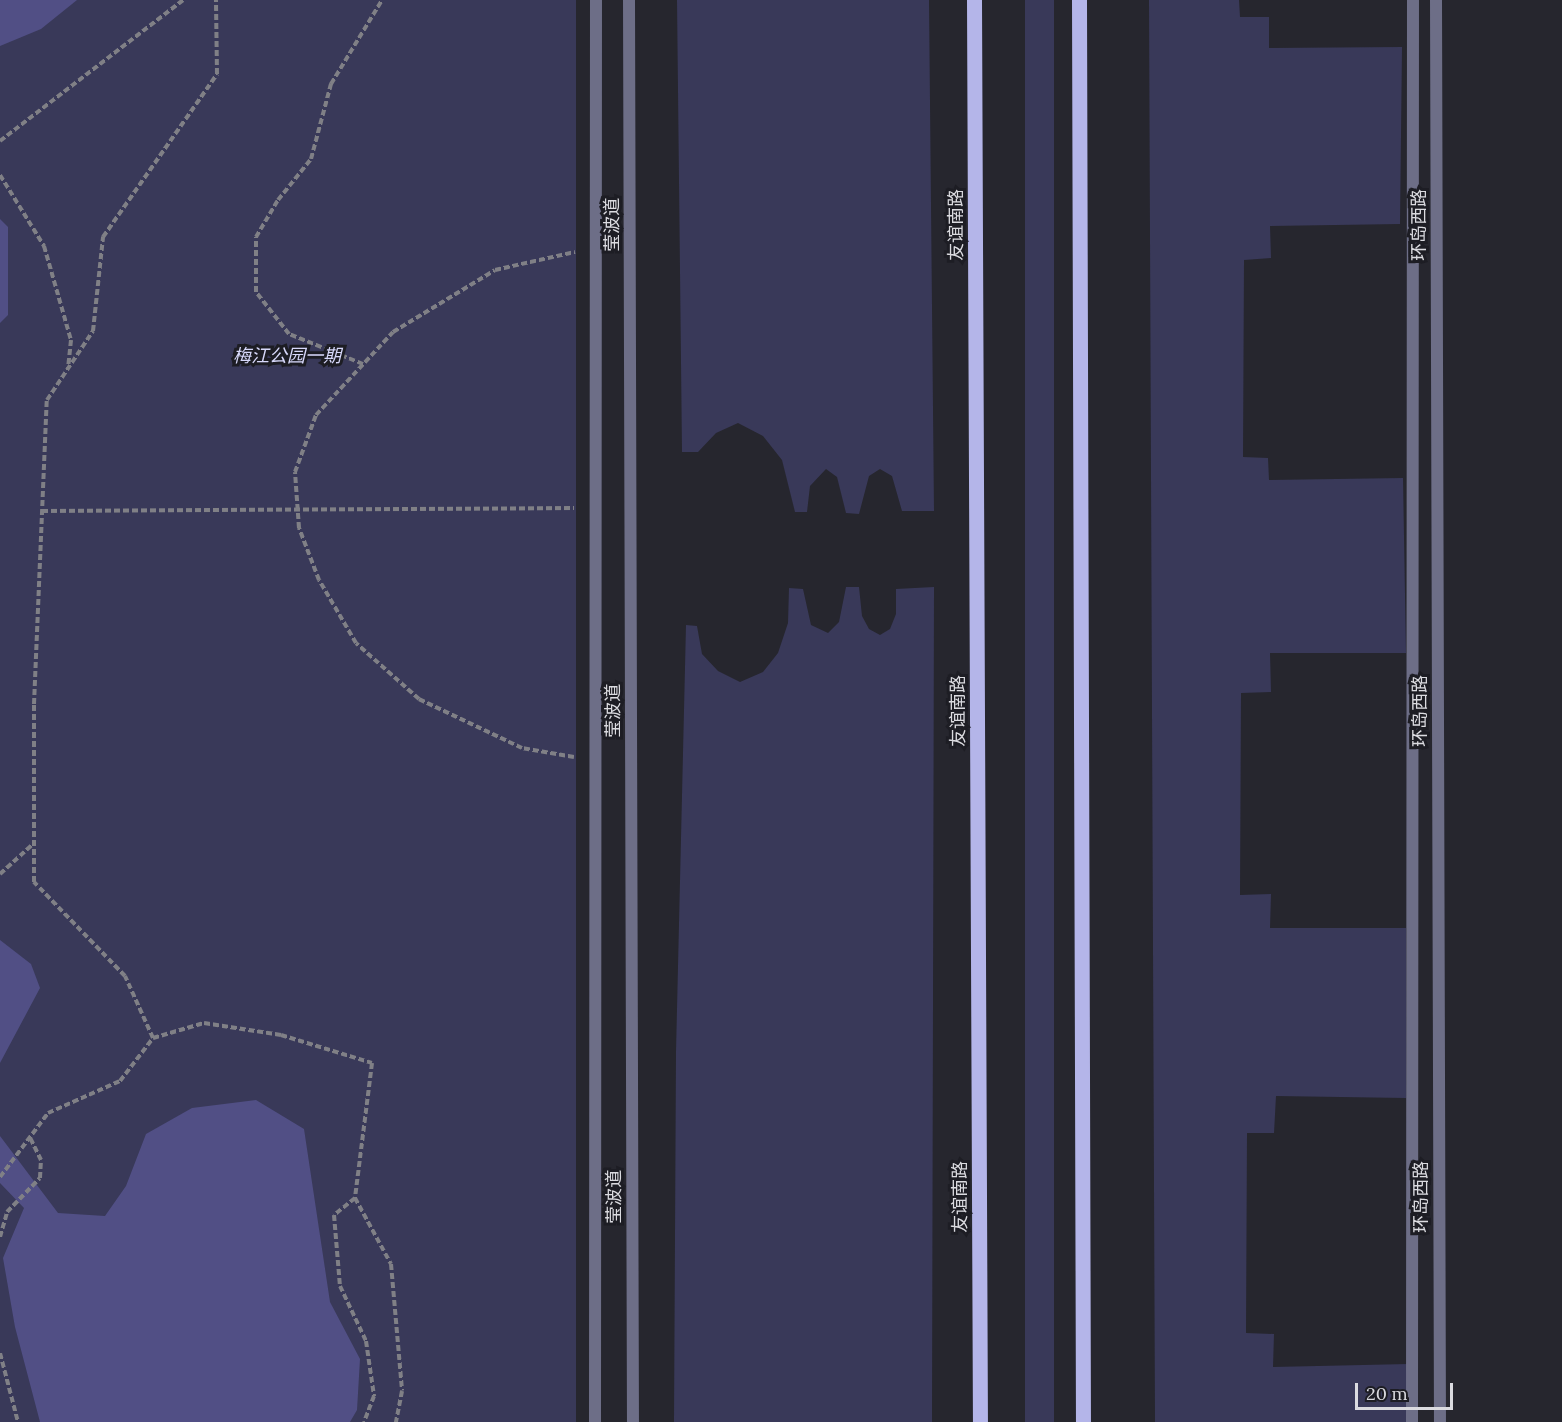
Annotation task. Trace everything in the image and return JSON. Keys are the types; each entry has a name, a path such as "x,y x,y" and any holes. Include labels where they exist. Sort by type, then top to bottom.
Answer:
{"main road":[{"name":"友谊南路","path":"974,0 980,1422"},
{"path":"1079,0 1083,1422"}],"street":[{"name":"莹波道","path":"595,1422 596,0"},
{"name":"莹波道","path":"629,0 633,1422"},
{"name":"环岛西路","path":"1412,1422 1413,0"},
{"name":"环岛西路","path":"1436,0 1440,1422"}],"path":[{"path":"0,141 183,0"},
{"path":"153,1038 125,976 34,882 34,704 47,400 93,331 103,237 217,74 216,0"},
{"path":"363,364 289,334 256,292 256,237 278,200 311,159 330,84 382,0"},
{"path":"0,175 44,246 71,340 68,369"},
{"path":"596,247 495,270 393,332 316,415 295,472 299,528 319,580 356,643 420,699 522,748 596,762"},
{"path":"42,511 596,508"},
{"path":"0,874 34,844"},
{"path":"0,1177 48,1113 120,1081 153,1038 204,1023 281,1035 372,1063 355,1198 391,1264 402,1391 396,1422"},
{"path":"0,1237 7,1212 39,1178 41,1160 30,1137"},
{"path":"355,1198 334,1215 340,1286 366,1341 374,1395 364,1422"},
{"path":"0,1353 18,1422"}],"green space":[{"name":"梅江公园一期","path":"0,0 576,0 576,1422 0,1422"},
{"path":"677,0 929,0 934,511 902,511 892,476 880,469 869,476 859,514 846,513 837,477 826,469 810,486 807,512 795,512 782,460 763,436 738,423 716,433 698,452 682,452"},
{"path":"1025,0 1054,0 1054,1422 1025,1422"},
{"path":"1149,0 1239,0 1240,17 1269,17 1269,48 1402,47 1400,224 1270,226 1271,258 1244,260 1243,457 1268,458 1269,480 1403,478 1406,653 1270,653 1271,692 1241,693 1240,895 1271,894 1270,928 1406,928 1406,1098 1276,1096 1274,1133 1247,1133 1246,1333 1274,1334 1273,1367 1408,1364 1409,1422 1155,1422"},
{"path":"846,587 859,587 862,616 869,629 880,635 890,629 896,614 896,589 934,587 932,1422 674,1422 676,1052 686,625 697,626 702,654 718,671 740,682 763,672 778,653 788,623 789,588 803,589 811,625 828,633 839,622"}],"shaded area":[{"path":"0,0 77,0 41,29 0,46"},
{"path":"0,219 8,227 8,315 0,323"},
{"path":"0,940 31,964 40,988 0,1063"},
{"path":"256,1100 304,1129 330,1302 360,1359 357,1410 350,1422 40,1422 15,1327 3,1258 24,1208 0,1183 0,1136 58,1213 105,1216 126,1186 146,1134 192,1108"}]}
